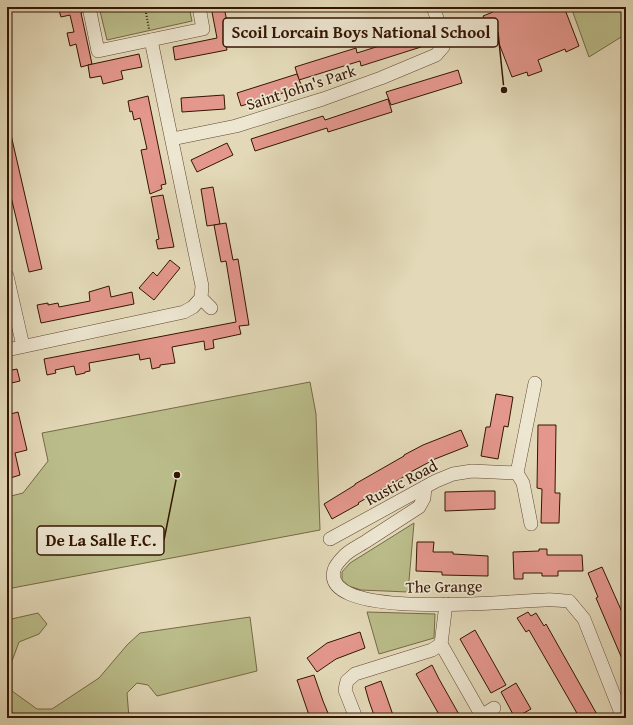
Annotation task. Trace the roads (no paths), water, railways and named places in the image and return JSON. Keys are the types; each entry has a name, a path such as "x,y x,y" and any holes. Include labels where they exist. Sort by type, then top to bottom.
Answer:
{"street":[{"path":"89,7 98,51 203,29 199,7"},
{"name":"Saint John's Park","path":"172,139 236,126 323,99 381,78 436,55 443,47 444,38 433,7"},
{"path":"7,350 184,312 193,307 201,298 202,286 151,40"},
{"path":"7,276 23,346"},
{"path":"201,298 211,308"},
{"path":"531,524 522,483 517,473 536,383"},
{"name":"Rustic Road","path":"330,539 424,487 452,474 472,471 517,473"},
{"name":"The Grange","path":"424,487 424,498 419,507 345,555 334,569 334,579 338,587 344,592 366,600 399,604 446,604 547,600 569,601 584,619 623,718"},
{"path":"446,604 442,644 480,717 494,708"},
{"path":"356,718 345,690 347,681 355,674 432,650 442,644"}],"place":[{"name":"Scoil Lorcain Boys National School","path":"504,90"},
{"name":"De La Salle F.C.","path":"177,475"}]}
